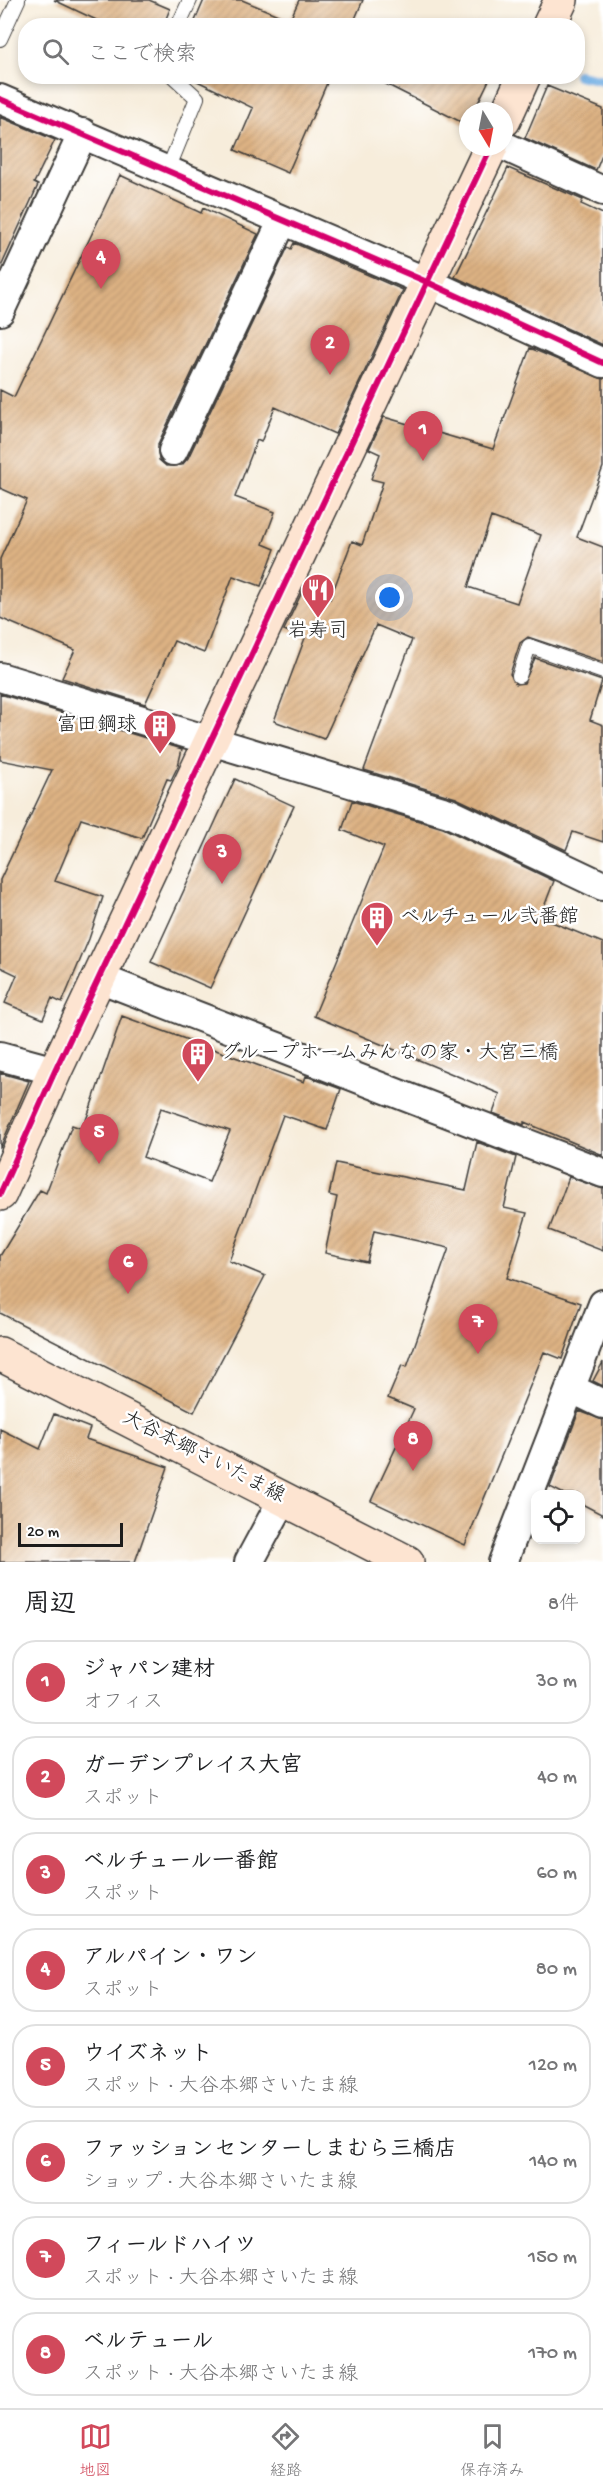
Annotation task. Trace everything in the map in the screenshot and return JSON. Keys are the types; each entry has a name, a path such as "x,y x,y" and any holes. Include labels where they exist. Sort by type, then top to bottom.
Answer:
{"street":[{"path":"553,18 561,0"},
{"path":"512,102 520,84"},
{"path":"0,99 83,133 282,222 427,282 603,363"},
{"path":"0,311 83,133"},
{"path":"513,150 603,191"},
{"path":"0,1194 55,1071 487,156"},
{"path":"173,451 282,222"},
{"path":"0,677 449,813 603,886"},
{"path":"99,978 603,1173"},
{"path":"0,1056 55,1071"},
{"path":"503,1562 603,1304"},
{"name":"大谷本郷さいたま線","path":"0,1353 407,1562"},
{"path":"570,1388 603,1404"},
{"path":"249,1562 283,1498"}],"lane":[{"path":"0,39 18,0"},
{"path":"182,18 190,0"},
{"path":"166,172 197,98 182,84"},
{"path":"519,676 529,646 603,672"}],"building":[{"path":"54,0 149,0 170,9 166,18 92,18"},
{"path":"204,0 242,0 285,18 196,18"},
{"path":"299,0 363,0 355,18 291,18"},
{"path":"204,84 327,84 288,173 235,150 253,108"},
{"path":"386,84 487,84 478,102 459,102 459,121"},
{"path":"547,86 603,109 603,153 596,170 525,138"},
{"path":"0,117 55,140 34,183 38,185 0,269"},
{"path":"508,168 583,200 581,204 603,214 603,345 455,277"},
{"path":"120,175 201,213 203,208 258,234 158,444 159,460 166,466 182,465 188,458 288,247 291,249 294,243 403,290 335,434 275,407 261,442 257,440 235,497 275,512 263,544 275,549 261,586 233,576 204,653 174,641 145,704 62,678 75,650 0,618 0,559 27,500 0,488 0,390 14,397"},
{"path":"530,348 603,379 603,467 577,537 603,547 603,662 528,637 520,643 510,674 516,684 524,683 535,658 602,681 590,720 603,725 603,842 573,832 566,850 456,798 364,770 412,640 376,625 324,739 274,721 305,638 284,630 304,588 330,599 352,541 362,545 383,482 371,479 380,454 369,449 384,417 493,449","holes":["491,517 541,535 517,603 468,587"]},
{"path":"0,694 182,749 178,766 171,780 167,779 142,838 81,819 55,881 103,897 89,939 62,1003 52,998 43,1019 5,1003 17,975 0,967 0,880 52,770 0,760"},
{"path":"235,779 294,806 210,988 151,962"},
{"path":"352,801 443,828 554,881 540,917 603,943 603,1155 524,1122 524,1125 493,1113 500,1094 314,1016 384,847 342,830"},
{"path":"122,1016 304,1082 306,1076 341,1089 327,1130 283,1115 229,1261 265,1276 194,1412 0,1313 0,1256 40,1190 46,1193 72,1125 83,1129","holes":["161,1108 230,1131 209,1182 143,1157"]},
{"path":"0,1073 29,1081 0,1148"},
{"path":"477,1142 516,1157 504,1208 527,1213 507,1278 581,1303 562,1359 544,1352 465,1545 371,1501 414,1409 388,1398 402,1365 407,1367 449,1248 374,1231 367,1262 325,1253 337,1197 329,1195 336,1163 466,1190"},
{"path":"569,1177 603,1189 603,1251 549,1230"},
{"path":"603,1362 603,1386 593,1381"},
{"path":"579,1411 603,1420 603,1515 585,1506 585,1490 556,1490 550,1487"},
{"path":"54,1414 90,1428 86,1439 168,1467 135,1562 0,1562 0,1429 40,1449"}],"waterway":[{"path":"585,76 603,80"}],"cycle path":[{"path":"0,99 427,282 603,363"},
{"path":"0,1194 55,1071 487,156"}],"place":[{"name":"アルパイン・ワン","path":"101,289"},
{"name":"ガーデンプレイス大宮","path":"330,375"},
{"name":"ジャパン建材","path":"423,461"},
{"name":"岩寿司","path":"318,619"},
{"name":"富田鋼球","path":"160,755"},
{"name":"ベルチュール一番館","path":"222,884"},
{"name":"ベルチュール弐番館","path":"377,947"},
{"name":"グループホームみんなの家・大宮三橋","path":"198,1083"},
{"name":"ウイズネット","path":"99,1164"},
{"name":"ファッションセンターしまむら三橋店","path":"128,1294"},
{"name":"フィールドハイツ","path":"478,1354"},
{"name":"ベルテュール","path":"413,1471"}]}
